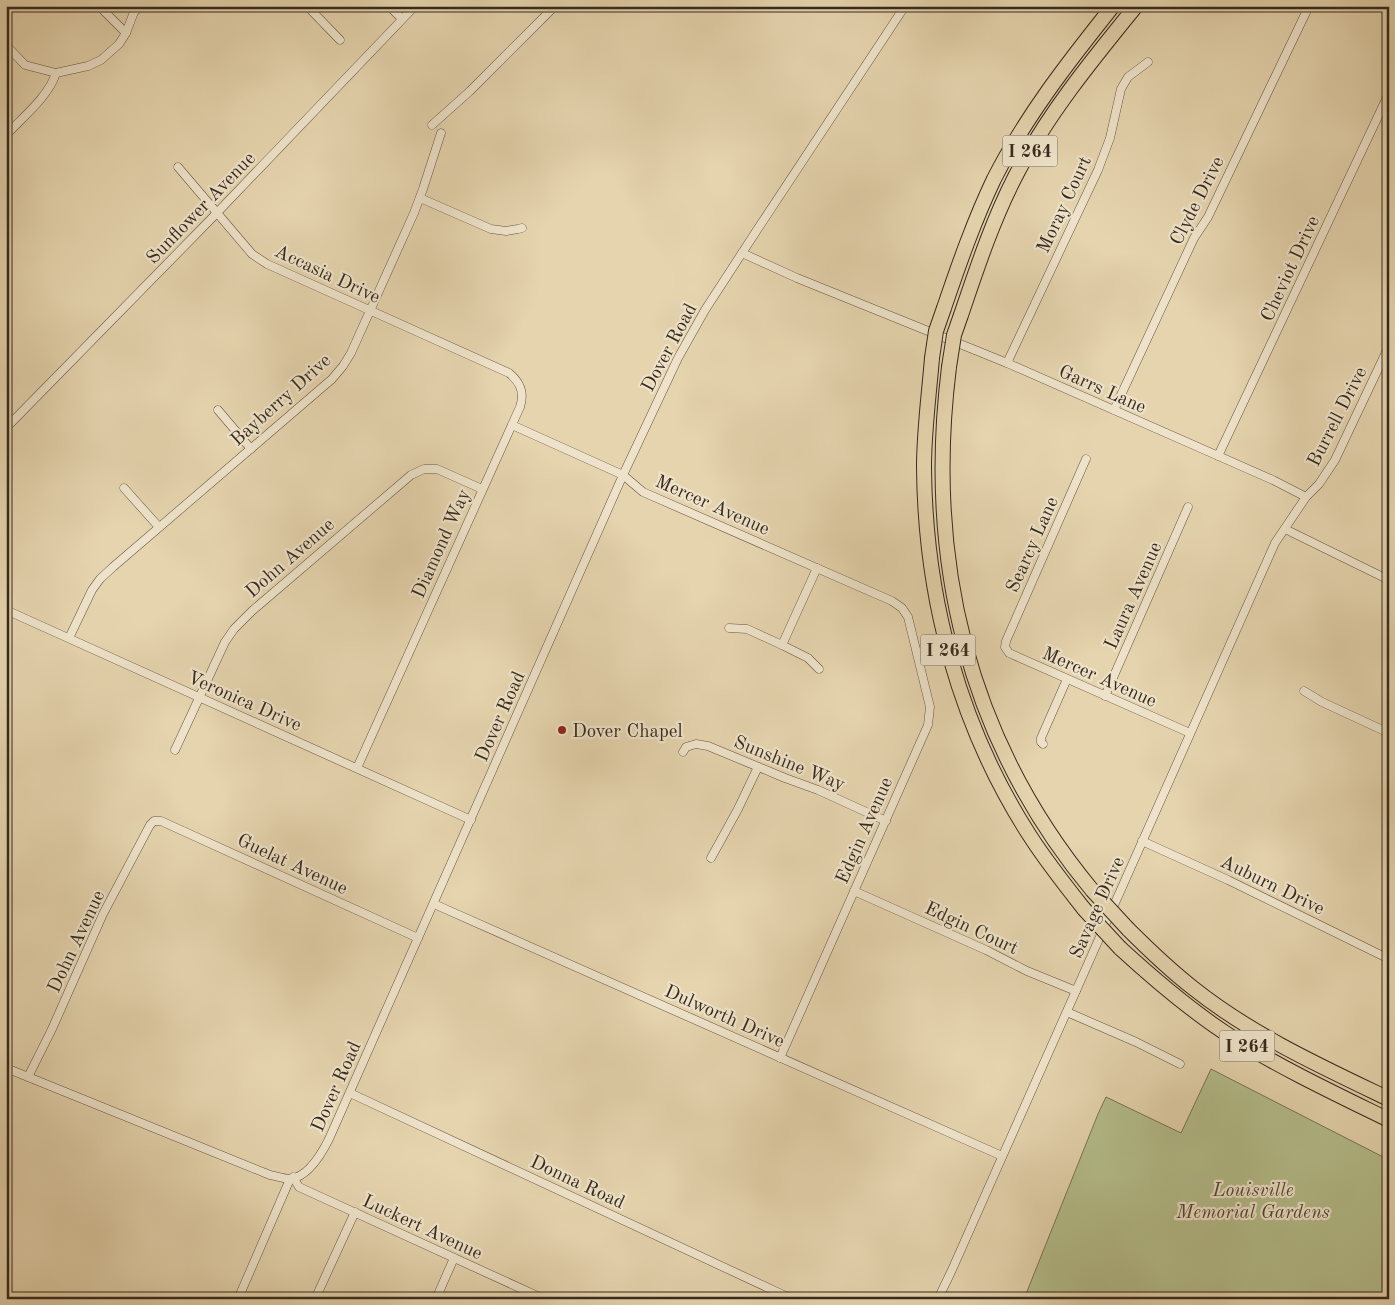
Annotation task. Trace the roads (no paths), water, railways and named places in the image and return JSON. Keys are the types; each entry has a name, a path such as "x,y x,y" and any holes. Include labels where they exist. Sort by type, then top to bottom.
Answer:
{"highway":[{"name":"I 264","path":"1114,6 1061,72 1017,137 994,179 974,224 936,332 926,420 924,467 926,524 934,590 940,618 961,695 1002,788 1035,843 1084,909 1120,948 1174,996 1233,1038 1265,1057 1389,1120"},
{"name":"I 264","path":"1136,6 1068,92 1026,157 983,249 954,335 946,389 942,458 943,514 955,605 965,648 977,686 1015,776 1043,824 1075,870 1092,890 1128,930 1167,967 1194,989 1288,1049 1389,1100"}],"street":[{"path":"99,6 126,33"},
{"path":"6,45 25,65 56,74 88,66 101,60 119,44 126,33 134,12 141,6"},
{"path":"307,6 340,40"},
{"path":"390,6 402,19"},
{"name":"Sunflower Avenue","path":"6,428 218,212 415,6"},
{"path":"432,125 482,79 555,6"},
{"name":"Dover Road","path":"292,1178 312,1166 323,1151 623,475 678,358 705,310 905,6"},
{"name":"Clyde Drive","path":"1114,410 1194,238 1208,217 1309,6"},
{"name":"Moray Court","path":"1006,363 1098,170 1110,138 1117,100 1123,84 1134,72 1148,62"},
{"path":"6,135 48,91 56,74"},
{"name":"Cheviot Drive","path":"1218,456 1389,93"},
{"name":"Bayberry Drive","path":"69,638 92,590 100,579 338,374 347,360 370,311 420,198 441,133"},
{"name":"Accasia Drive","path":"178,167 258,259 469,354"},
{"path":"420,198 491,229 506,231 522,228"},
{"name":"Garrs Lane","path":"742,253 797,278 1006,363 1218,456 1306,497"},
{"name":"Burrell Drive","path":"1306,497 1319,484 1335,460 1389,346"},
{"name":"Diamond Way","path":"357,768 522,400 518,383 509,373 469,354"},
{"path":"218,410 251,449"},
{"name":"Mercer Avenue","path":"512,425 623,475 643,492 892,601 903,610"},
{"name":"Searcy Lane","path":"1006,641 1086,459"},
{"name":"Dohn Avenue","path":"175,750 225,642 244,618 411,475 424,468 437,469 482,489"},
{"path":"124,488 159,527"},
{"path":"1306,497 1285,529 1389,580"},
{"name":"Laura Avenue","path":"1105,696 1188,507"},
{"name":"Savage Drive","path":"938,1299 1275,543 1285,529"},
{"path":"782,645 817,568"},
{"name":"Veronica Drive","path":"6,610 470,820"},
{"name":"Edgin Avenue","path":"780,1058 928,725 930,715 928,699 912,629 908,617 903,610"},
{"path":"729,628 746,630 782,645 808,658 819,669"},
{"name":"Mercer Avenue","path":"1006,641 1005,646 1009,653 1190,733"},
{"path":"1043,744 1041,738 1067,679"},
{"path":"1304,691 1322,702 1389,733"},
{"name":"Sunshine Way","path":"683,752 686,747 701,744 708,746 818,790 886,820"},
{"path":"711,858 738,809 758,767"},
{"name":"Dohn Avenue","path":"28,1077 52,1029 103,914 154,820"},
{"name":"Guelat Avenue","path":"154,820 161,821 418,938"},
{"name":"Auburn Drive","path":"1142,842 1220,877 1389,959"},
{"name":"Edgin Court","path":"854,891 1076,991"},
{"name":"Dulworth Drive","path":"434,904 1002,1156"},
{"path":"1067,1012 1136,1042 1180,1064"},
{"path":"6,1068 258,1171 292,1178 238,1299"},
{"name":"Donna Road","path":"350,1093 792,1299"},
{"name":"Luckert Avenue","path":"292,1178 299,1187 544,1299"},
{"path":"315,1299 354,1212"},
{"path":"436,1299 454,1258"}],"place":[{"name":"Dover Chapel","path":"562,730"}],"park label":[{"name":"Louisville Memorial Gardens","path":"1253,1200"}]}
